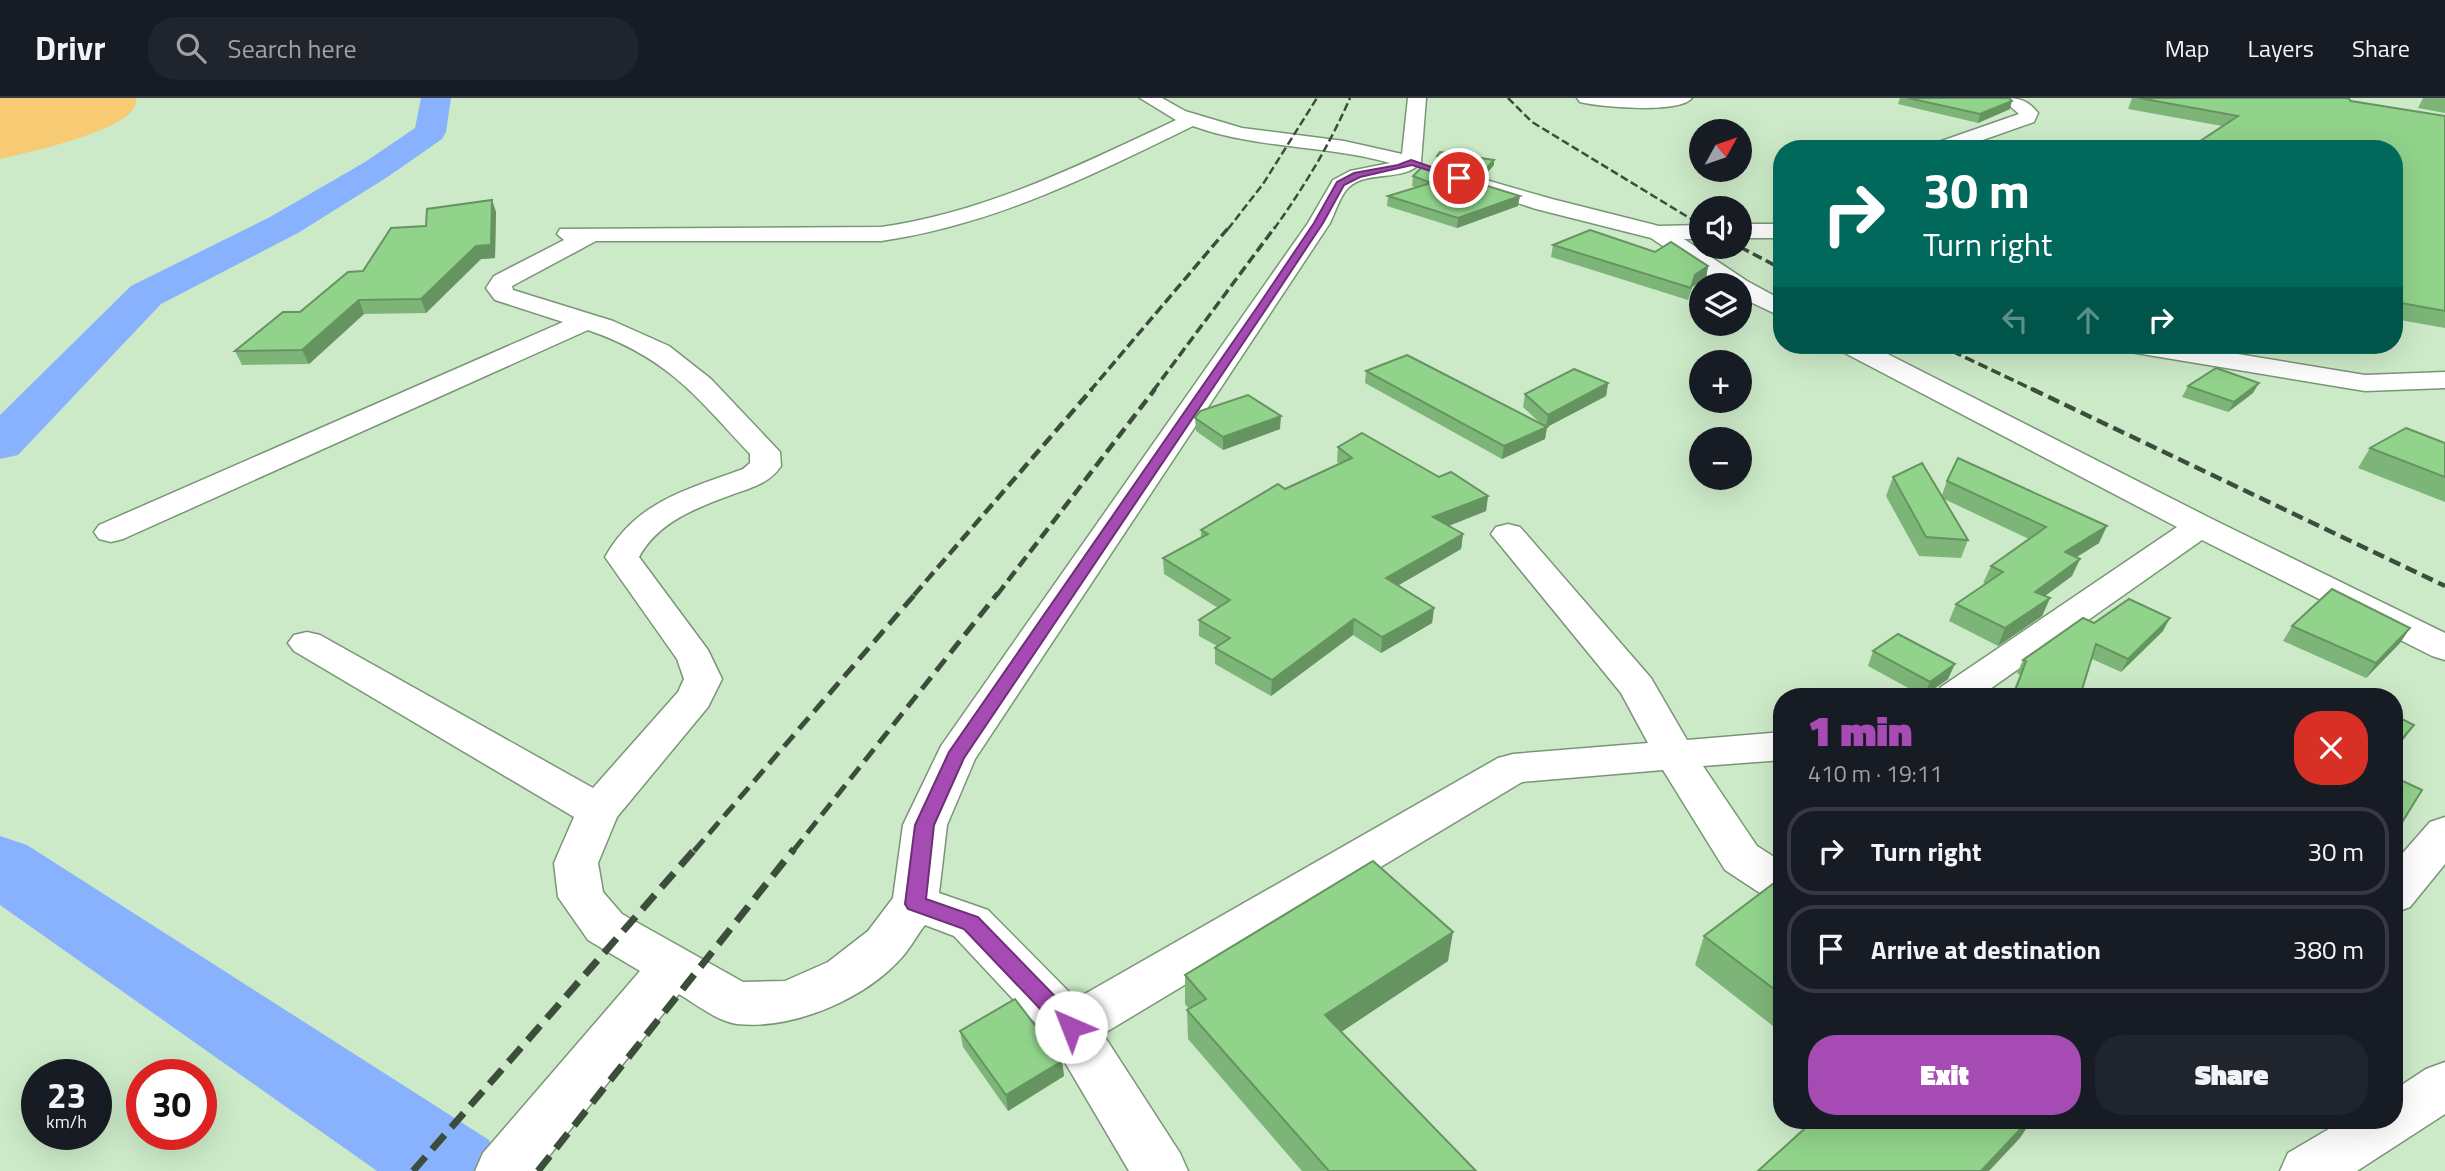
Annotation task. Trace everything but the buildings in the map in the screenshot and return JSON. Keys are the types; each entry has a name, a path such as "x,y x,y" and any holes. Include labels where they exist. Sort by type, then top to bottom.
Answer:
{"street":[{"path":"1149,98 1189,121 1367,149 1544,204 1659,233 1689,232"},
{"path":"1417,98 1431,169"},
{"path":"1586,98 1606,102 1677,101 1683,98"},
{"path":"1963,140 2027,118 2028,113 2010,98"},
{"path":"549,233 881,234 932,228 1024,197 1189,121"},
{"path":"592,234 503,281 498,288 505,295 634,339 661,353 680,366 765,452 766,466 754,476 656,515 628,541 622,556 695,658 702,679 694,698 598,811 576,863 582,897 605,927 736,1003 789,1002 845,976 885,944 915,904 925,825 956,756 1270,296 1319,223 1340,184 1357,175 1400,167 1431,169"},
{"path":"1752,231 1773,231"},
{"path":"1659,233 1719,273"},
{"path":"1752,294 1773,305"},
{"path":"111,532 584,322"},
{"path":"1867,354 2200,526 2445,648"},
{"path":"2190,354 2365,383 2445,380"},
{"path":"1967,688 2200,526"},
{"path":"1508,534 1637,687 1676,757 1741,858 1773,879"},
{"path":"307,643 598,811"},
{"path":"1071,1027 1513,768 1676,757 1773,747"},
{"path":"2403,884 2445,833"},
{"path":"915,904 971,923 1071,1027 1160,1171"},
{"path":"503,1171 673,967"},
{"path":"2403,1112 2445,1084"},
{"path":"2308,1171 2377,1129"}],"shaded area":[{"path":"0,98 136,98 133,109 121,120 102,129 80,138 0,159"}],"waterway":[{"path":"0,444 146,295 284,225 377,169 430,132 436,98"},
{"path":"0,865 455,1171"}],"railway":[{"path":"1228,229 1263,184 1317,98"},
{"path":"1274,229 1315,166 1350,98"},
{"path":"1508,98 1532,122 1689,218"},
{"path":"1090,391 1229,227"},
{"path":"1153,391 1275,227"},
{"path":"1752,253 1773,264"},
{"path":"1958,354 2036,391"},
{"path":"914,595 1092,389"},
{"path":"997,595 1155,389"},
{"path":"2032,389 2445,586"},
{"path":"694,851 916,593"},
{"path":"793,851 998,593"},
{"path":"413,1171 695,849"},
{"path":"538,1171 794,849"}],"route":[{"path":"1071,1027 971,923 915,904 925,825 956,756 1319,223 1340,184 1357,175 1400,167 1411,162 1459,178"}]}
